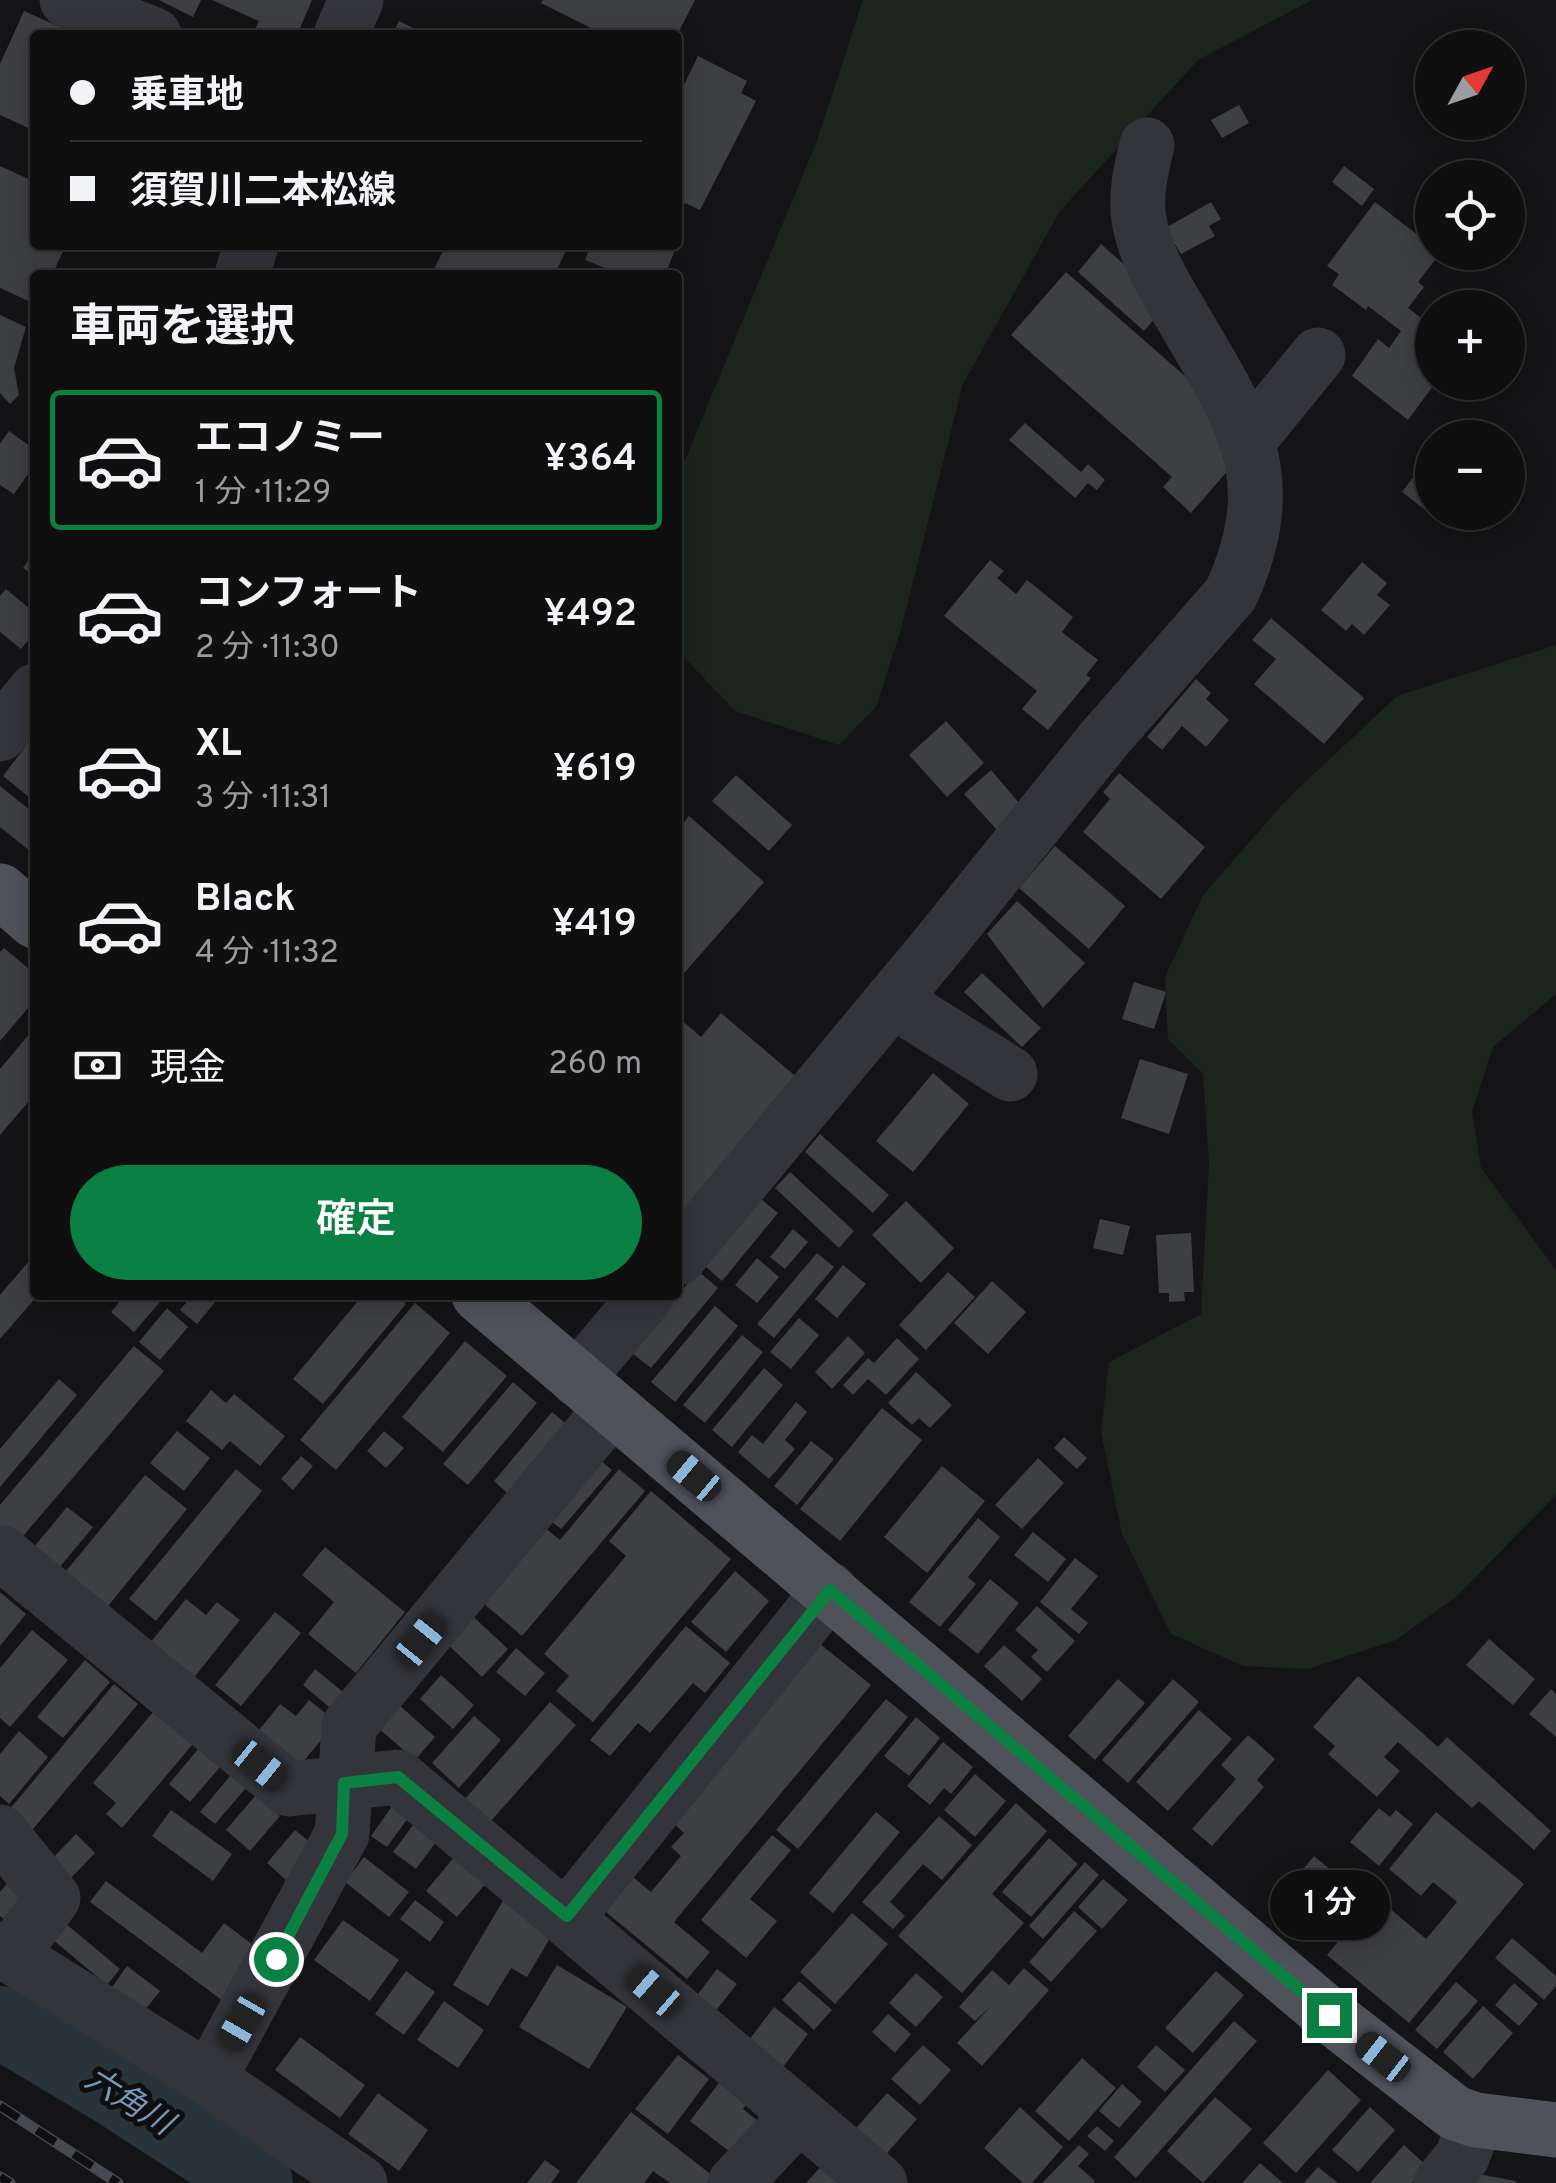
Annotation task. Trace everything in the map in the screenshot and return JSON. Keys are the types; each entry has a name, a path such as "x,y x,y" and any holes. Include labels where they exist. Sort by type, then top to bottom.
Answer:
{"main road":[{"path":"485,1300 1329,2015 1455,2113 1476,2120 1556,2130"}],"street":[{"path":"67,0 142,30"},
{"path":"343,30 356,0"},
{"path":"682,1253 1104,739 1231,594 1251,540 1258,494 1238,410 1152,265 1139,220 1139,176 1147,145"},
{"path":"1248,441 1318,356"},
{"path":"0,734 30,697"},
{"path":"892,1000 1010,1074"},
{"path":"209,2079 342,1834 349,1726 594,1393 643,1300"},
{"path":"0,1552 289,1789 398,1777 880,2183"},
{"path":"567,1916 830,1590"},
{"path":"0,1832 53,1898 5,1953 209,2079 360,2183"},
{"path":"735,2183 799,2115"},
{"path":"1441,2183 1462,2158 1476,2120"}],"shaded area":[{"path":"863,0 1312,0 1198,60 1060,211 963,384 900,633 876,707 839,745 735,711 682,655 682,467 816,143"},
{"path":"1556,645 1556,994 1493,1047 1472,1111 1481,1168 1556,1270 1556,1495 1456,1597 1396,1640 1308,1669 1243,1666 1171,1634 1122,1534 1101,1432 1109,1362 1201,1314 1209,1163 1203,1074 1168,1039 1165,977 1203,895 1288,798 1397,696"}],"building":[{"path":"159,0 201,0 193,17"},
{"path":"212,0 312,0 299,30 254,30 259,21"},
{"path":"695,0 680,30 595,30 541,3"},
{"path":"24,11 67,30 30,30 30,129 0,115 0,64"},
{"path":"399,21 418,30 394,30"},
{"path":"698,56 747,81 741,93 756,101 700,210 685,203 682,209 682,89"},
{"path":"1239,105 1249,123 1222,138 1211,120"},
{"path":"0,166 30,180 30,250 64,250 54,270 30,270 30,302 0,288"},
{"path":"1344,166 1374,189 1362,206 1332,182"},
{"path":"1211,202 1221,219 1209,226 1215,236 1181,254 1175,244 1169,248 1160,231"},
{"path":"1375,202 1415,233 1415,270 1427,270 1418,282 1424,287 1415,290 1415,299 1408,308 1415,313 1415,400 1423,400 1408,420 1352,376 1378,339 1389,348 1401,331 1332,285 1339,274 1327,266"},
{"path":"1101,244 1145,283 1161,311 1144,331 1078,272"},
{"path":"444,250 566,250 556,270 434,270"},
{"path":"589,250 675,250 667,270 610,270 585,260"},
{"path":"1066,272 1242,426 1237,460 1191,513 1163,487 1172,477 1011,335"},
{"path":"0,315 26,327 14,368 19,395 10,404 0,393"},
{"path":"1025,423 1081,472 1088,464 1105,480 1097,490 1088,483 1075,498 1009,440"},
{"path":"9,431 30,446 30,471 14,494 0,485 0,444"},
{"path":"1415,475 1415,502 1402,492"},
{"path":"990,560 1004,571 997,578 1016,594 1027,580 1073,617 1062,632 1098,660 1086,675 1091,678 1048,730 1022,709 1037,691 944,616"},
{"path":"1362,562 1387,583 1377,595 1390,605 1364,635 1352,624 1346,631 1321,610"},
{"path":"6,589 30,609 30,638 21,649 0,632 0,596"},
{"path":"1271,618 1364,698 1324,744 1254,684 1276,659 1252,640"},
{"path":"1196,679 1211,693 1206,699 1229,720 1206,747 1182,726 1162,750 1147,737"},
{"path":"946,721 984,763 947,797 909,755"},
{"path":"30,741 30,798 3,776"},
{"path":"991,770 1026,811 1001,834 964,794"},
{"path":"1119,773 1205,847 1161,899 1083,832 1110,799 1103,792"},
{"path":"736,775 792,825 769,851 712,801"},
{"path":"0,786 30,810 30,851 0,827"},
{"path":"689,816 764,882 682,975 682,825"},
{"path":"1055,846 1125,906 1089,949 1019,888"},
{"path":"1017,901 1085,963 1043,1008 987,934"},
{"path":"4,948 30,970 30,1006 0,1041 0,952"},
{"path":"982,973 1041,1028 1022,1047 964,992"},
{"path":"1134,982 1166,992 1154,1029 1122,1019"},
{"path":"721,1013 801,1081 682,1223 682,1020 701,1037"},
{"path":"30,1033 30,1100 0,1135 0,1069"},
{"path":"1140,1059 1188,1074 1169,1134 1121,1118"},
{"path":"933,1073 969,1104 913,1172 876,1141"},
{"path":"820,1134 889,1195 873,1213 805,1152"},
{"path":"790,1172 854,1231 839,1248 775,1188"},
{"path":"761,1199 778,1213 722,1281 705,1266"},
{"path":"906,1201 954,1248 921,1283 872,1235"},
{"path":"1100,1219 1130,1226 1123,1255 1093,1248"},
{"path":"793,1229 808,1242 785,1269 770,1257"},
{"path":"1191,1233 1194,1292 1184,1292 1185,1301 1169,1302 1169,1293 1159,1293 1156,1235"},
{"path":"817,1253 834,1267 774,1338 757,1324"},
{"path":"757,1258 779,1277 757,1303 735,1285"},
{"path":"30,1260 30,1300 34,1300 0,1339 0,1295"},
{"path":"843,1265 866,1284 837,1318 815,1299"},
{"path":"698,1271 718,1288 651,1368 631,1352 674,1300 682,1300 682,1290"},
{"path":"948,1272 975,1297 926,1350 899,1325"},
{"path":"992,1281 1026,1312 988,1354 954,1323"},
{"path":"121,1300 162,1300 134,1332 111,1312"},
{"path":"188,1300 217,1300 197,1324 180,1310"},
{"path":"359,1300 402,1300 406,1304 323,1404 293,1379"},
{"path":"415,1303 450,1333 336,1470 300,1440"},
{"path":"715,1306 738,1326 675,1402 651,1382"},
{"path":"167,1308 188,1327 160,1360 139,1342"},
{"path":"799,1318 819,1335 791,1369 770,1352"},
{"path":"742,1335 763,1352 705,1423 683,1405"},
{"path":"848,1336 865,1353 832,1389 815,1372"},
{"path":"897,1338 919,1359 886,1395 868,1379 853,1395 843,1385 868,1358 874,1363"},
{"path":"465,1341 507,1376 443,1452 402,1417"},
{"path":"134,1346 164,1371 18,1542 0,1528 0,1505"},
{"path":"764,1368 783,1385 732,1447 712,1430"},
{"path":"916,1372 952,1405 930,1428 919,1418 912,1425 888,1403"},
{"path":"59,1379 77,1395 0,1487 0,1449"},
{"path":"513,1382 537,1403 468,1485 443,1464"},
{"path":"211,1390 226,1403 234,1394 285,1436 260,1466 230,1441 222,1450 186,1421"},
{"path":"796,1402 807,1412 785,1440 795,1449 769,1479 738,1452 752,1435 763,1444"},
{"path":"882,1408 922,1440 840,1541 800,1509"},
{"path":"552,1412 572,1429 514,1499 494,1481"},
{"path":"177,1431 210,1458 184,1491 150,1463"},
{"path":"384,1431 404,1448 386,1468 367,1451"},
{"path":"1064,1437 1087,1458 1077,1469 1054,1448"},
{"path":"811,1441 834,1459 797,1505 774,1486"},
{"path":"594,1455 612,1470 561,1529 544,1515"},
{"path":"301,1456 313,1466 293,1490 281,1479"},
{"path":"1038,1458 1064,1483 1022,1529 995,1505"},
{"path":"942,1466 985,1501 927,1573 884,1537"},
{"path":"236,1469 262,1491 156,1621 129,1599"},
{"path":"619,1469 645,1491 522,1636 475,1596 538,1522 560,1540"},
{"path":"145,1475 187,1509 104,1611 62,1576"},
{"path":"651,1491 731,1559 593,1722 556,1691 569,1676 544,1654 626,1556 609,1541"},
{"path":"67,1507 93,1527 59,1568 34,1547"},
{"path":"978,1518 1000,1537 968,1577 976,1584 940,1627 909,1602"},
{"path":"1033,1532 1066,1559 1048,1582 1014,1555"},
{"path":"325,1547 405,1612 356,1673 308,1634 334,1602 302,1575"},
{"path":"1075,1558 1098,1576 1071,1609 1088,1623 1079,1634 1040,1602"},
{"path":"735,1571 769,1601 726,1652 691,1622"},
{"path":"990,1579 1019,1603 978,1654 948,1630"},
{"path":"0,1592 26,1614 0,1646"},
{"path":"186,1599 206,1615 217,1602 240,1620 192,1680 149,1644"},
{"path":"1037,1606 1075,1641 1047,1672 1031,1657 1038,1650 1015,1630"},
{"path":"465,1609 508,1649 482,1677 439,1636"},
{"path":"275,1612 301,1633 241,1706 215,1685"},
{"path":"686,1626 730,1663 705,1693 693,1683 650,1733 638,1723 610,1756 590,1740"},
{"path":"32,1630 68,1660 10,1727 0,1718 0,1668"},
{"path":"1489,1639 1535,1679 1513,1705 1466,1665"},
{"path":"819,1643 871,1685 674,1922 710,1952 687,1979 600,1907 628,1873 651,1892 681,1856 671,1847 684,1833 671,1821"},
{"path":"1004,1645 1042,1679 1022,1701 984,1666"},
{"path":"516,1648 545,1673 525,1696 496,1672"},
{"path":"85,1660 110,1682 63,1738 37,1717"},
{"path":"315,1669 354,1701 341,1717 303,1685"},
{"path":"441,1675 474,1705 453,1729 420,1699"},
{"path":"1358,1676 1438,1747 1447,1737 1551,1831 1534,1850 1479,1801 1472,1808 1398,1742 1384,1757 1400,1771 1377,1797 1328,1754 1335,1746 1313,1727"},
{"path":"1118,1679 1145,1703 1095,1760 1068,1736"},
{"path":"1173,1679 1199,1702 1128,1783 1102,1760"},
{"path":"114,1684 138,1704 28,1835 5,1815"},
{"path":"1551,1689 1556,1694 1556,1737 1529,1714"},
{"path":"389,1696 435,1737 415,1760 369,1720"},
{"path":"886,1699 908,1717 798,1849 776,1830"},
{"path":"309,1700 336,1722 298,1768 256,1734 280,1704 296,1716"},
{"path":"550,1702 576,1725 490,1822 465,1799"},
{"path":"1199,1710 1232,1739 1168,1811 1136,1782"},
{"path":"154,1711 193,1744 122,1828 106,1814 116,1803 93,1783"},
{"path":"474,1716 501,1740 459,1788 432,1763"},
{"path":"916,1717 940,1738 909,1776 884,1756"},
{"path":"19,1731 48,1757 9,1804 0,1796 0,1754"},
{"path":"1248,1735 1275,1759 1257,1780 1264,1787 1212,1846 1192,1829 1236,1779 1221,1765"},
{"path":"943,1742 973,1767 951,1794 944,1788 930,1805 907,1786"},
{"path":"199,1748 220,1767 190,1802 169,1784"},
{"path":"975,1774 1006,1801 975,1837 944,1810"},
{"path":"231,1775 246,1788 215,1824 200,1812"},
{"path":"256,1795 280,1816 250,1851 226,1830"},
{"path":"395,1802 411,1814 387,1847 371,1836"},
{"path":"1016,1803 1047,1831 992,1894 1024,1923 962,1993 898,1936"},
{"path":"1379,1808 1390,1817 1396,1810 1413,1824 1379,1866 1350,1842"},
{"path":"171,1810 232,1854 213,1881 152,1836"},
{"path":"876,1812 900,1832 833,1913 809,1893"},
{"path":"1436,1812 1524,1884 1409,2023 1327,1955 1375,1896 1426,1939 1457,1902 1433,1882 1421,1896 1389,1869"},
{"path":"939,1816 972,1845 942,1880 923,1864 890,1902 905,1916 893,1929 862,1902"},
{"path":"416,1821 439,1838 416,1869 393,1852"},
{"path":"295,1830 316,1847 287,1881 267,1863"},
{"path":"76,1834 95,1853 70,1879 50,1861"},
{"path":"772,1835 791,1850 750,1899 777,1921 746,1958 701,1920"},
{"path":"1049,1838 1078,1864 1031,1917 1002,1892"},
{"path":"455,1856 487,1882 457,1917 426,1891"},
{"path":"1314,1856 1361,1895 1327,1936 1280,1898"},
{"path":"364,1857 409,1892 389,1917 345,1882"},
{"path":"1085,1862 1099,1875 1043,1939 1029,1926"},
{"path":"13,1876 29,1889 4,1919 0,1916 0,1892"},
{"path":"1103,1879 1128,1900 1102,1929 1078,1907"},
{"path":"106,1881 202,1953 224,1923 265,1954 227,2004 90,1902"},
{"path":"504,1899 555,1930 527,1977 511,1968 488,2006 453,1985"},
{"path":"415,1900 444,1922 430,1942 400,1919"},
{"path":"1074,1911 1097,1931 1051,1982 1029,1962"},
{"path":"852,1913 888,1944 835,2004 800,1972"},
{"path":"343,1920 399,1960 370,2001 314,1960"},
{"path":"65,1923 120,1969 107,1985 52,1939"},
{"path":"1512,1938 1556,1976 1556,1986 1544,2000 1495,1958"},
{"path":"557,1965 627,2007 589,2069 519,2027"},
{"path":"127,1966 160,1991 142,2014 110,1990"},
{"path":"1024,1968 1049,1990 982,2066 957,2043 990,2007 975,2021 959,2007 992,1970 1009,1985"},
{"path":"717,1969 737,1984 714,2013 695,1998"},
{"path":"406,1971 435,1992 404,2035 375,2014"},
{"path":"1216,1971 1244,1995 1193,2053 1165,2028"},
{"path":"916,1973 943,1997 916,2027 889,2003"},
{"path":"799,1981 832,2010 814,2030 782,2000"},
{"path":"1456,1982 1478,2001 1437,2049 1415,2030"},
{"path":"1514,1983 1538,2004 1519,2026 1495,2005"},
{"path":"444,2001 484,2030 458,2068 417,2040"},
{"path":"1483,2006 1513,2033 1473,2079 1443,2052"},
{"path":"774,2007 808,2034 780,2071 746,2044"},
{"path":"888,2014 911,2034 895,2053 872,2032"},
{"path":"1234,2021 1257,2041 1136,2178 1114,2157"},
{"path":"300,2037 365,2085 340,2118 275,2070"},
{"path":"923,2045 951,2070 920,2105 891,2079"},
{"path":"1156,2045 1185,2070 1165,2092 1137,2067"},
{"path":"678,2055 709,2079 668,2134 635,2109"},
{"path":"1082,2058 1116,2088 1069,2141 1035,2111"},
{"path":"1328,2070 1361,2100 1296,2173 1263,2143"},
{"path":"725,2075 752,2096 743,2109 759,2122 734,2155 690,2121"},
{"path":"1122,2084 1142,2102 1119,2128 1099,2111"},
{"path":"378,2093 428,2130 399,2171 348,2134"},
{"path":"887,2093 917,2119 880,2161 850,2135"},
{"path":"1215,2097 1252,2129 1203,2183 1167,2151"},
{"path":"1020,2107 1063,2147 1032,2183 1023,2183 984,2148"},
{"path":"1370,2107 1395,2130 1358,2172 1332,2150"},
{"path":"631,2112 713,2176 707,2183 670,2183 653,2171 644,2183 576,2183"},
{"path":"1097,2126 1114,2141 1105,2151 1087,2136"},
{"path":"1079,2145 1089,2154 1078,2166 1095,2181 1042,2183"},
{"path":"1404,2145 1427,2166 1412,2183 1370,2183"},
{"path":"545,2160 560,2171 551,2183 527,2183"},
{"path":"826,2161 849,2183 806,2183"},
{"path":"1260,2163 1283,2183 1242,2183"},
{"path":"1318,2167 1338,2183 1304,2183"},
{"path":"1478,2174 1516,2181 1516,2183 1470,2183"}],"waterway":[{"name":"六角川","path":"0,2022 257,2183"}],"railway":[{"path":"0,2106 118,2183"},
{"path":"0,2177 10,2183"}],"route":[{"path":"276,1959 342,1834 344,1783 398,1777 567,1916 830,1590 1329,2015"}]}
